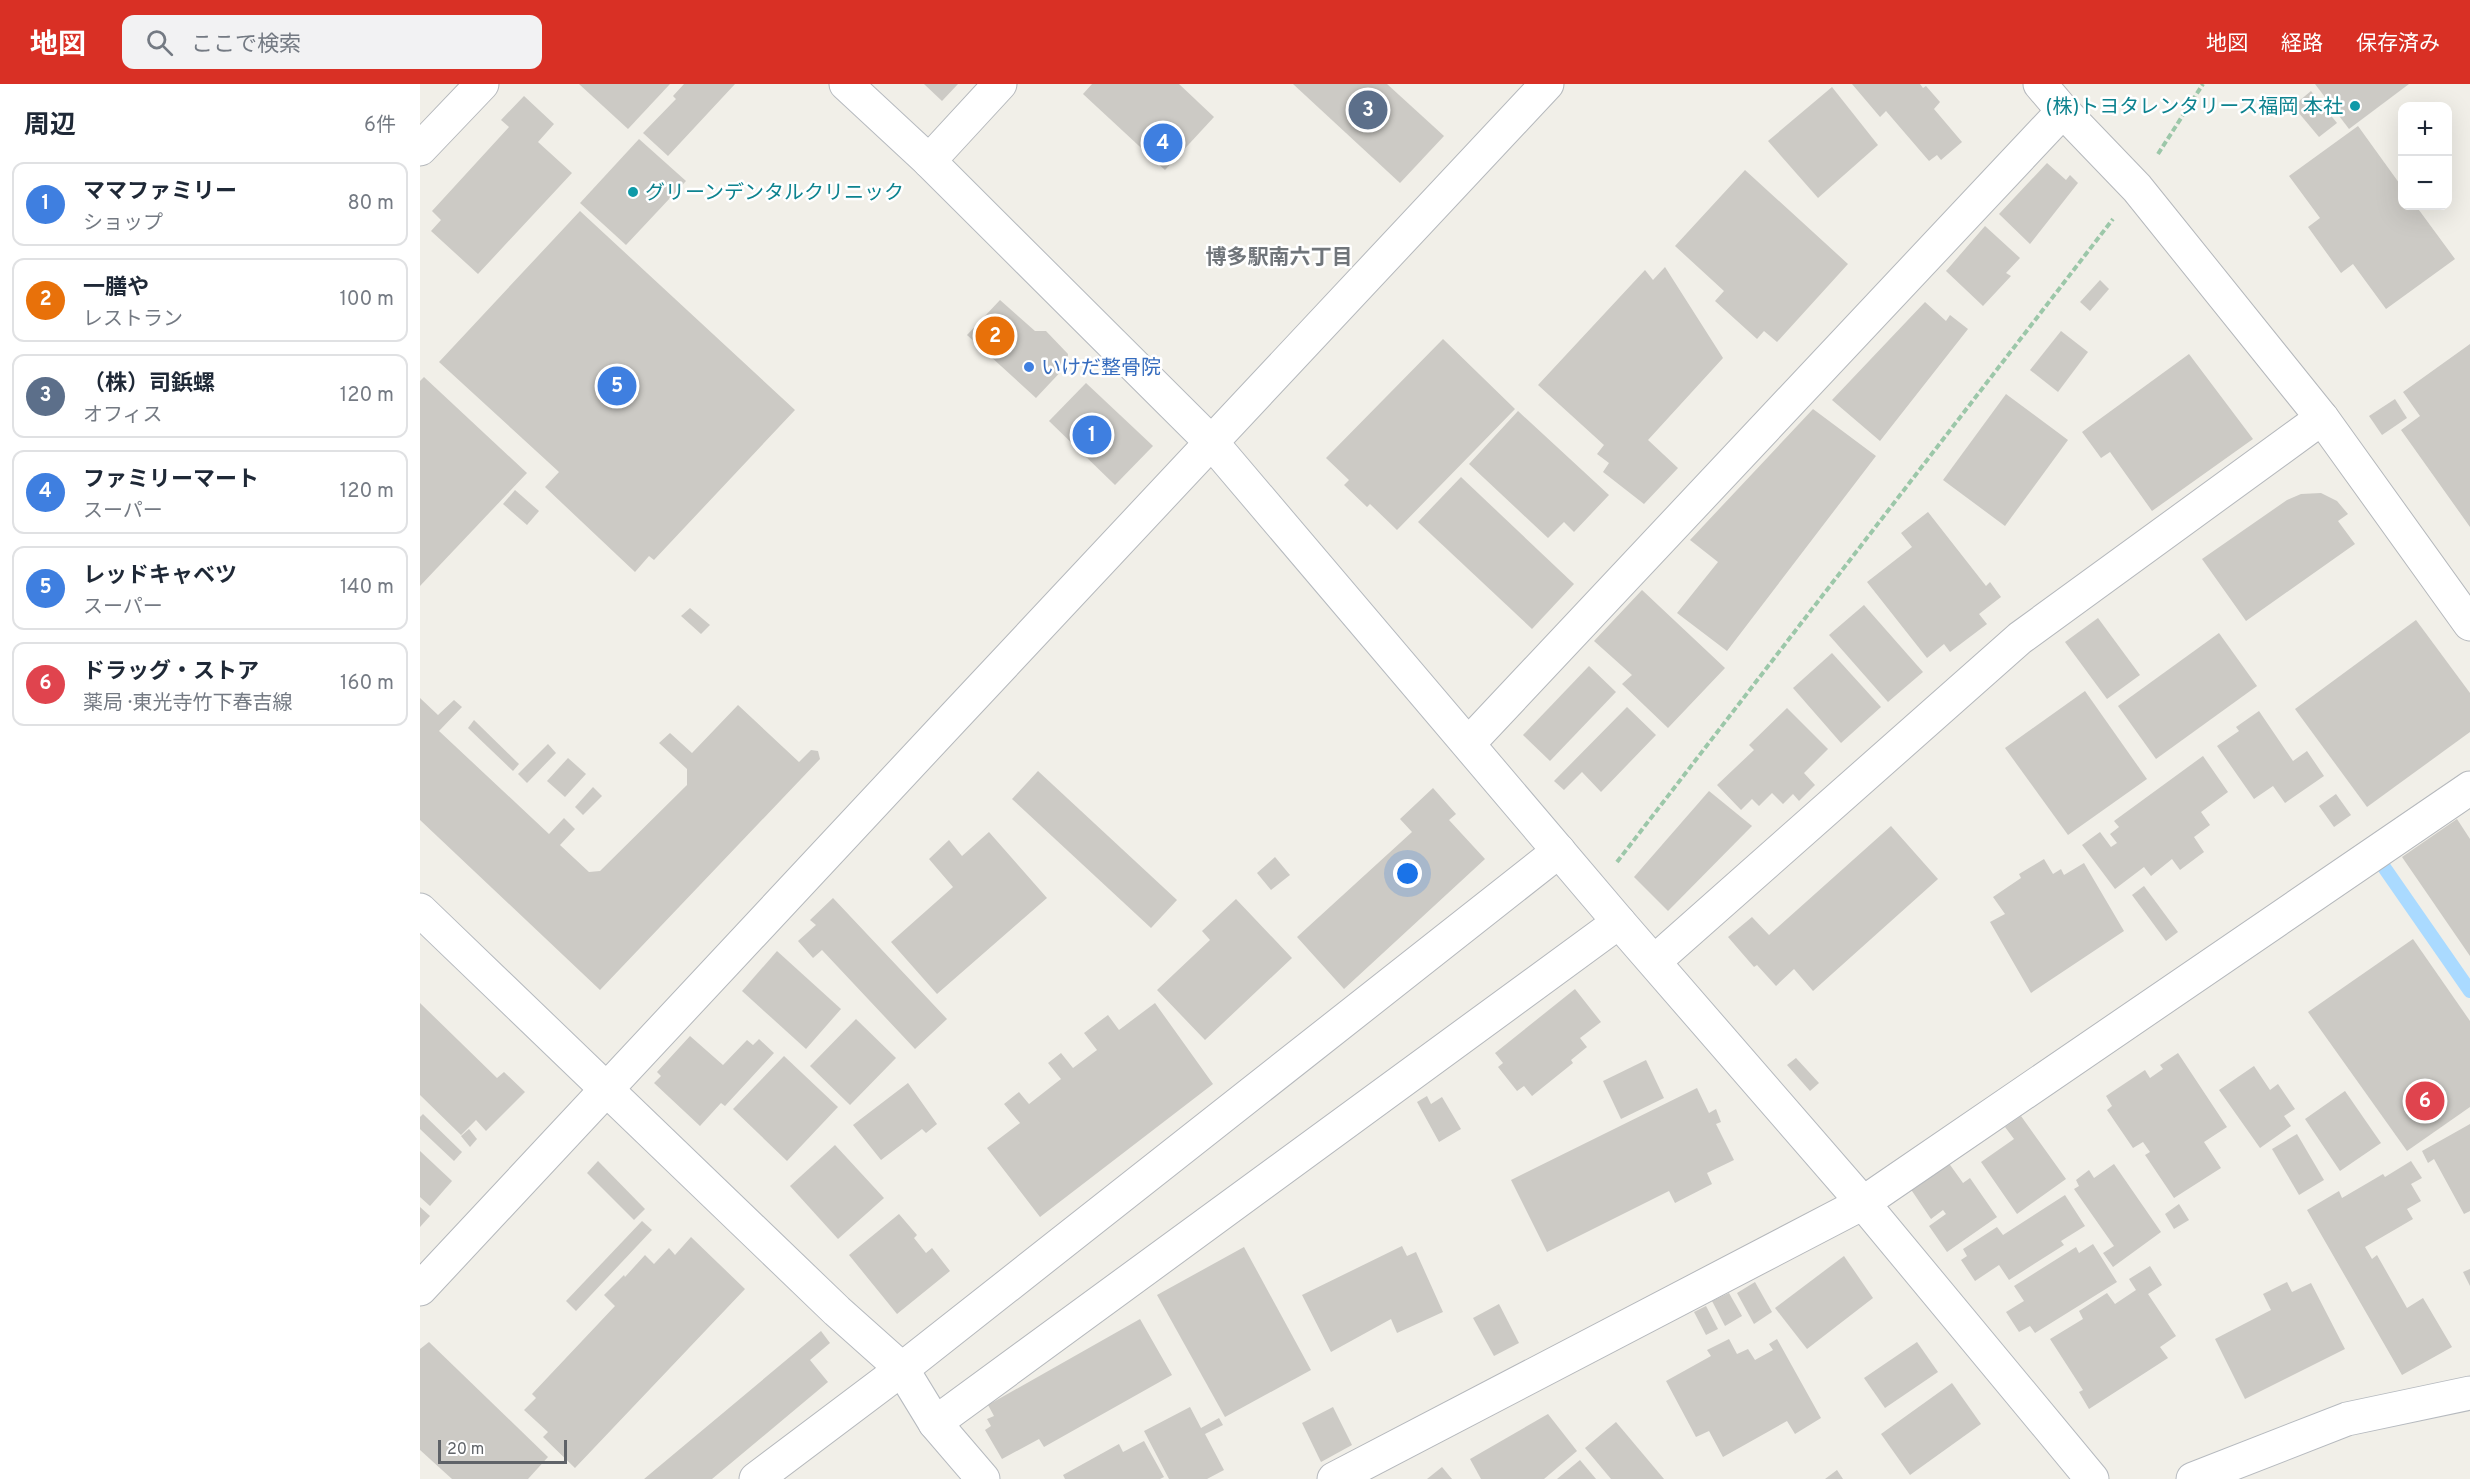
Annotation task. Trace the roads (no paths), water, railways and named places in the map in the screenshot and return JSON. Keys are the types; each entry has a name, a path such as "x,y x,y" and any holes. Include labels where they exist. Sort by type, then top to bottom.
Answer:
{"street":[{"path":"420,149 482,84"},
{"path":"846,84 929,161 1213,444 1619,922 1863,1203 2092,1479"},
{"path":"929,161 999,84"},
{"path":"420,1289 606,1088 1213,444 1547,84"},
{"path":"2040,84 2137,188 2322,418 2470,624"},
{"path":"1469,743 2063,111"},
{"path":"1655,961 2020,638 2322,418"},
{"path":"1334,1479 1863,1203 2470,788"},
{"path":"756,1479 902,1369 1559,850"},
{"path":"420,910 837,1311 902,1369 935,1423 983,1479"},
{"path":"935,1423 1619,922"},
{"path":"2193,1479 2347,1419 2470,1393"}],"waterway":[{"path":"2379,860 2470,991"}],"place":[{"name":"(株)トヨタレンタリース福岡 本社","path":"2355,106"},
{"name":"（株）司鋲螺","path":"1368,110"},
{"name":"ファミリーマート","path":"1163,143"},
{"name":"グリーンデンタルクリニック","path":"633,192"},
{"name":"一膳や","path":"995,336"},
{"name":"いけだ整骨院","path":"1029,367"},
{"name":"レッドキャベツ","path":"617,386"},
{"name":"ママファミリー","path":"1092,435"},
{"name":"ドラッグ・ストア","path":"2425,1101"}],"district":[{"name":"博多駅南六丁目","path":"1279,257"}]}
